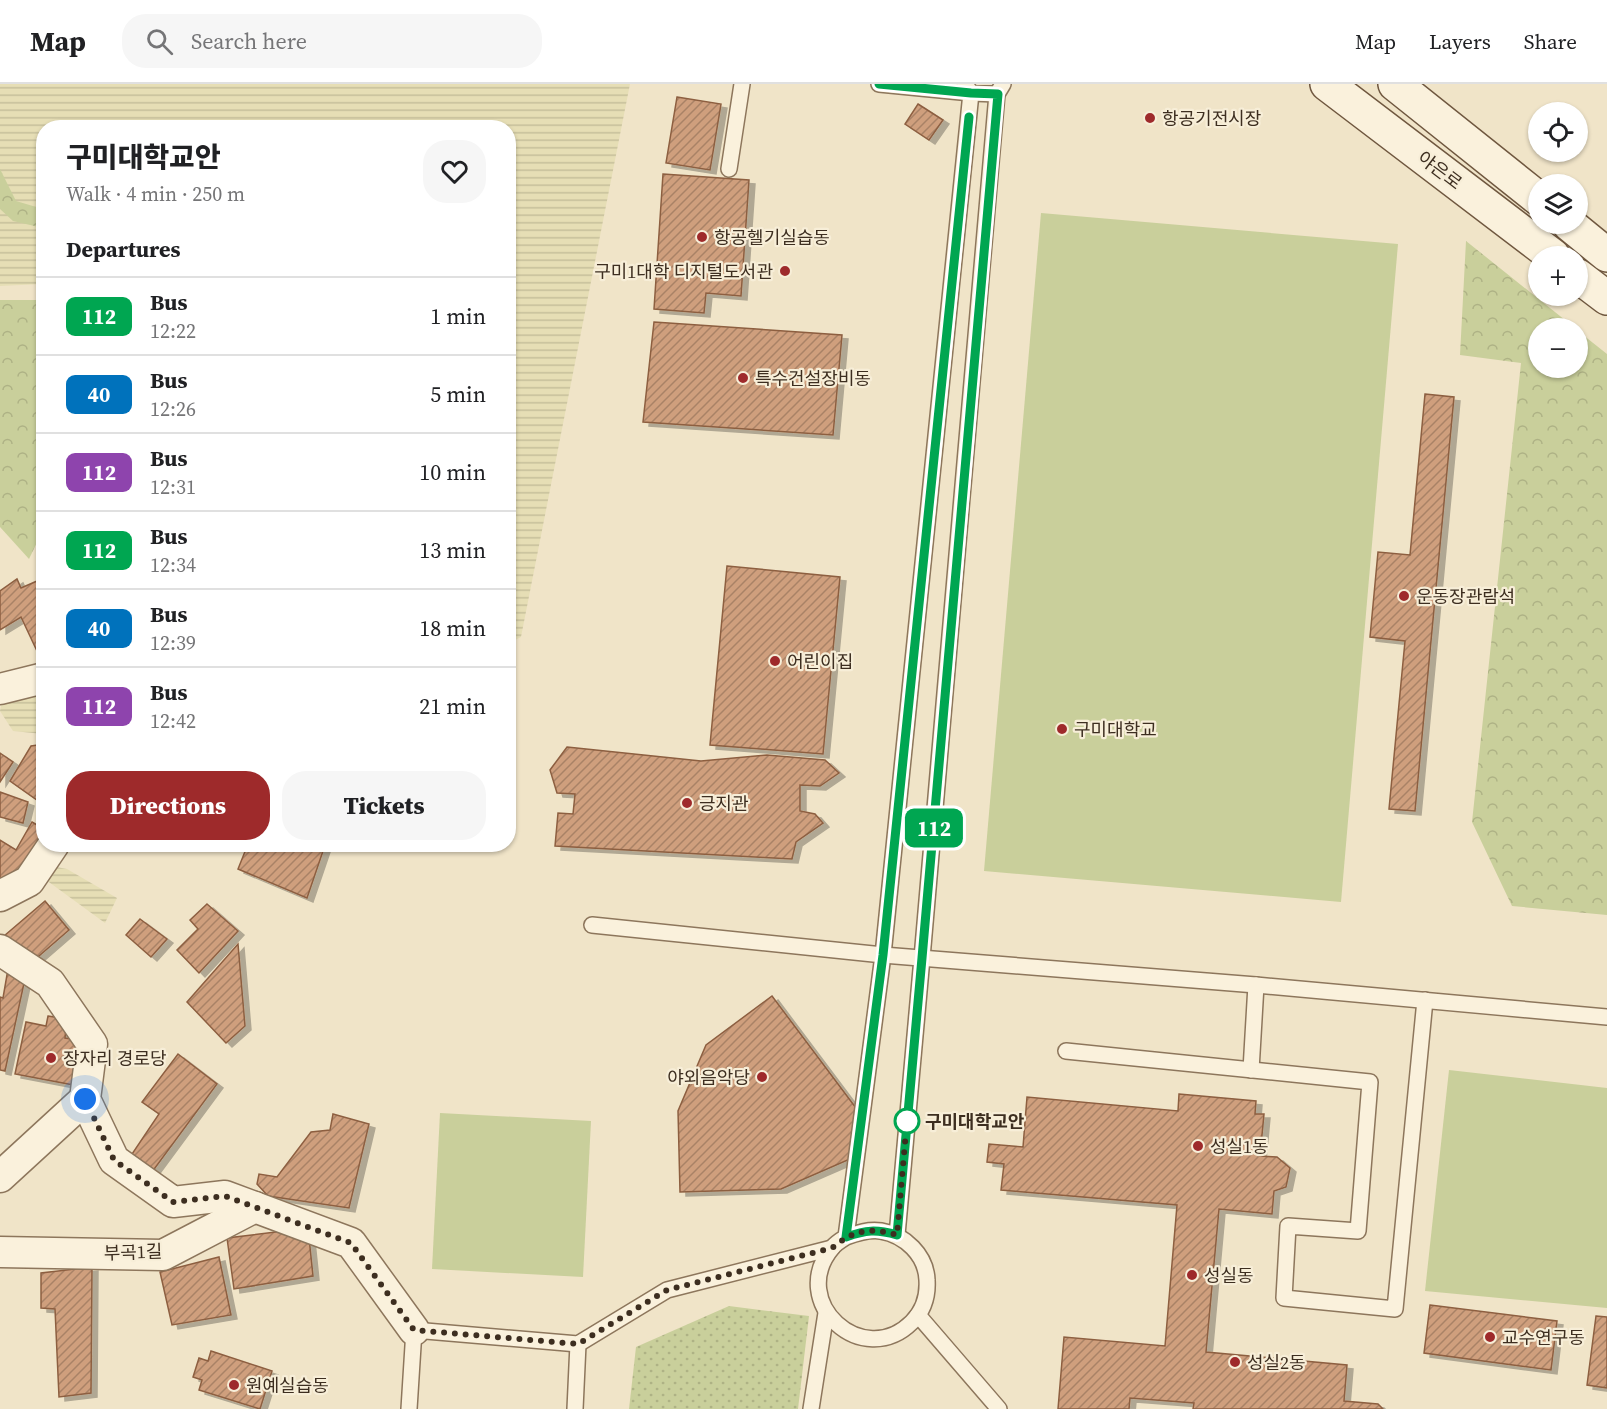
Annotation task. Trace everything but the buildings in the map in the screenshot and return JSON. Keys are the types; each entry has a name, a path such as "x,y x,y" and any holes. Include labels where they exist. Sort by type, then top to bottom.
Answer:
{"main road":[{"name":"야은로","path":"1326,84 1540,246"},
{"path":"1395,84 1528,190"},
{"path":"1581,234 1607,255"},
{"path":"1588,284 1607,298"}],"street":[{"path":"0,689 36,680"},
{"path":"0,896 29,881 49,852"},
{"path":"0,950 50,983 92,1044 85,1099 114,1160 173,1202 225,1196 351,1243 414,1330"},
{"path":"0,1177 85,1099"},
{"name":"부곡1길","path":"0,1252 163,1255 255,1207"}],"lane":[{"path":"729,169 742,84"},
{"path":"879,84 1000,89 897,1235"},
{"path":"846,1237 883,955 968,89"},
{"path":"592,926 883,955 1256,985 1607,1017"},
{"path":"1251,1070 1256,985"},
{"path":"1066,1051 1370,1082 1358,1231 1288,1226 1284,1298 1395,1309 1425,1000"},
{"path":"879,1230 897,1235 912,1246 922,1261 927,1279 926,1298 918,1315 906,1328 889,1337 870,1339 853,1335 838,1326 826,1313 819,1297 818,1280 823,1263 832,1248 846,1237 862,1231 879,1230"},
{"path":"410,1409 414,1330 578,1344 667,1290 832,1248"},
{"path":"812,1409 826,1313"},
{"path":"918,1315 999,1409"},
{"path":"575,1409 578,1344"}],"shaded area":[{"path":"0,84 630,84 521,637 516,640 516,120 36,120 36,284 0,286"},
{"path":"36,689 36,733 13,731 0,711 3,697"},
{"path":"51,866 67,869 117,898 105,923 42,877"}],"green space":[{"path":"0,169 16,201 36,207 36,226 13,221 0,209"},
{"path":"1041,213 1398,244 1341,902 984,871"},
{"path":"1466,241 1528,290 1528,306 1547,306 1562,318 1528,318 1528,378 1588,378 1588,339 1607,354 1607,915 1512,906 1472,822 1521,363 1460,355"},
{"path":"0,300 36,300 36,544 29,559 0,527"},
{"path":"1449,1070 1607,1088 1607,1308 1425,1291"},
{"path":"440,1113 591,1121 583,1277 432,1269"},
{"path":"729,1306 809,1316 798,1409 629,1409 636,1347"}],"bus line":[{"name":"112","path":"879,84 998,94 897,1235 879,1230 862,1231 846,1237 883,955 969,117"}],"place":[{"name":"항공기전시장","path":"1150,118"},
{"name":"항공헬기실습동","path":"702,237"},
{"name":"구미1대학 디지털도서관","path":"785,271"},
{"name":"특수건설장비동","path":"743,378"},
{"name":"운동장관람석","path":"1404,596"},
{"name":"어린이집","path":"775,661"},
{"name":"구미대학교","path":"1062,729"},
{"name":"긍지관","path":"687,803"},
{"name":"장자리 경로당","path":"51,1058"},
{"name":"야외음악당","path":"762,1077"},
{"name":"구미대학교안","path":"907,1121"},
{"name":"성실1동","path":"1198,1146"},
{"name":"성실동","path":"1192,1275"},
{"name":"교수연구동","path":"1490,1337"},
{"name":"성실2동","path":"1235,1362"},
{"name":"원예실습동","path":"234,1385"}],"route":[{"path":"85,1099 114,1160 173,1202 225,1196 351,1243 414,1330 578,1344 667,1290 832,1248 846,1237 862,1231 879,1230 897,1235 907,1121"}]}
